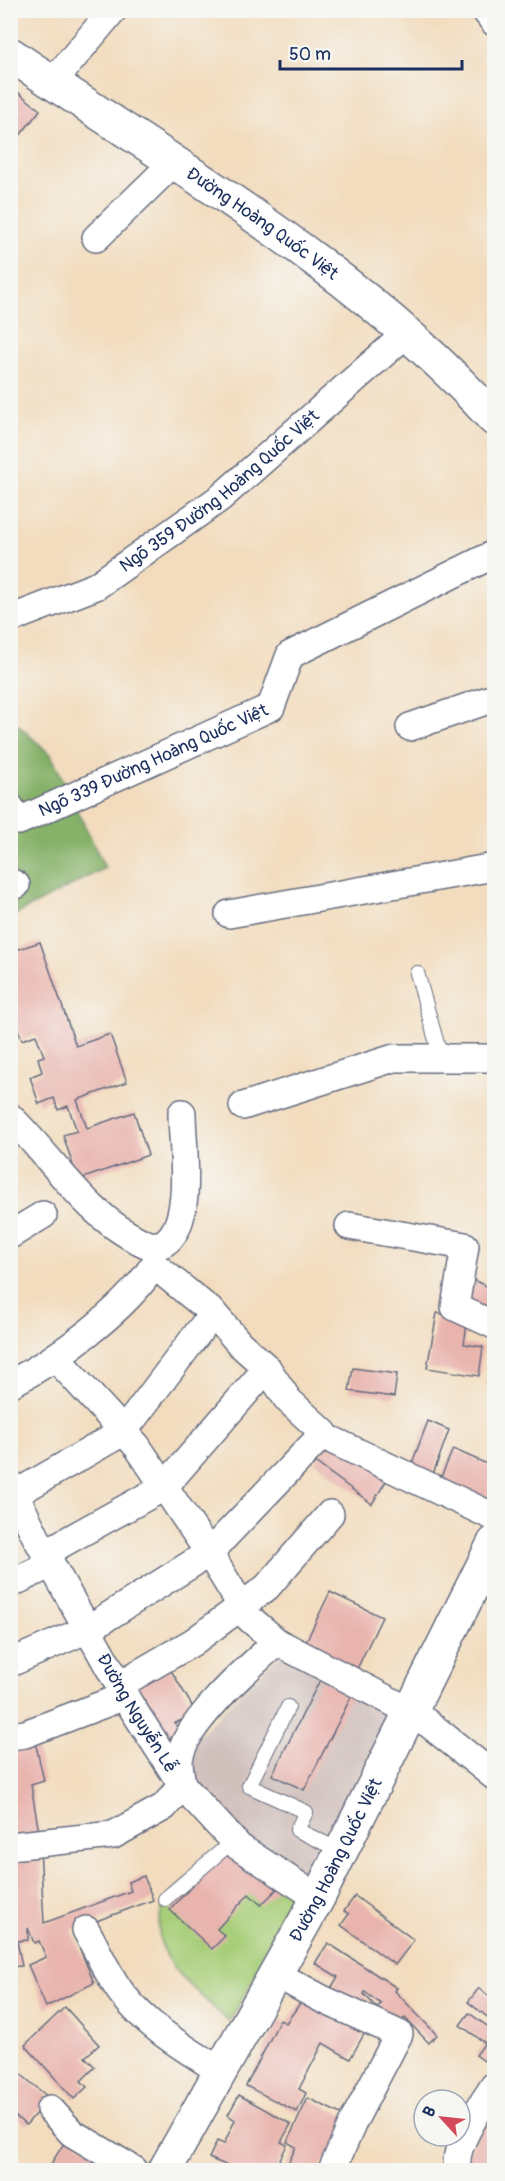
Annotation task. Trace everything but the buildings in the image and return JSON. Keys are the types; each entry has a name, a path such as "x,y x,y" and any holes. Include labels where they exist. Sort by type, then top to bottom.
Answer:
{"main road":[{"name":"Đường Hoàng Quốc Việt","path":"10,54 294,246 408,333 495,419"},
{"name":"Đường Hoàng Quốc Việt","path":"165,2170 318,1898 495,1543"}],"street":[{"path":"52,83 113,10"},
{"path":"485,10 495,22"},
{"path":"96,238 173,164"},
{"name":"Ngõ 359 Đường Hoàng Quốc Việt","path":"10,619 96,586 220,498 408,333"},
{"name":"Ngõ 339 Đường Hoàng Quốc Việt","path":"10,807 19,821 271,707 290,655 495,554"},
{"path":"410,727 495,698"},
{"path":"229,914 495,867"},
{"path":"243,1106 394,1058 495,1058"},
{"path":"10,1117 39,1144 71,1186 93,1208 123,1231 151,1246 164,1244 173,1233 184,1204 182,1113"},
{"path":"10,1235 43,1215"},
{"path":"349,1226 465,1246 455,1307 495,1325"},
{"path":"10,1383 56,1358 141,1285 154,1265 213,1313 240,1344 267,1368 288,1400 324,1433 209,1553 88,1629 10,1664"},
{"path":"12,1492 123,1432 213,1313"},
{"path":"56,1358 136,1446 209,1553 249,1618 277,1642 411,1713 495,1776"},
{"path":"10,1584 164,1487 267,1368"},
{"path":"334,1441 495,1516"},
{"name":"Đường Nguyễn Lễ","path":"12,1492 122,1690 182,1785 232,1841 318,1898"},
{"path":"10,1736 25,1734 122,1690 193,1642 267,1587 330,1514"},
{"path":"10,1846 112,1835 164,1807 182,1785 179,1760 190,1733 224,1692 277,1642"},
{"path":"86,1930 122,1994 141,2014 168,2039 222,2072"},
{"path":"276,1974 399,2034 354,2120 332,2170"},
{"path":"458,2170 455,2159 471,2123 495,2086"},
{"path":"50,2109 72,2133 134,2170"}],"lane":[{"path":"417,973 441,1058"},
{"path":"288,1707 249,1786 306,1812 297,1830 341,1851"},
{"path":"165,1899 232,1841"}],"shaded area":[{"path":"284,1649 392,1710 308,1877 237,1835 187,1775 187,1747"}],"green space":[{"path":"10,718 51,755 105,868 11,917"},
{"path":"224,1846 300,1897 229,2022 177,1970 160,1940 159,1923 168,1899 182,1883"}]}
